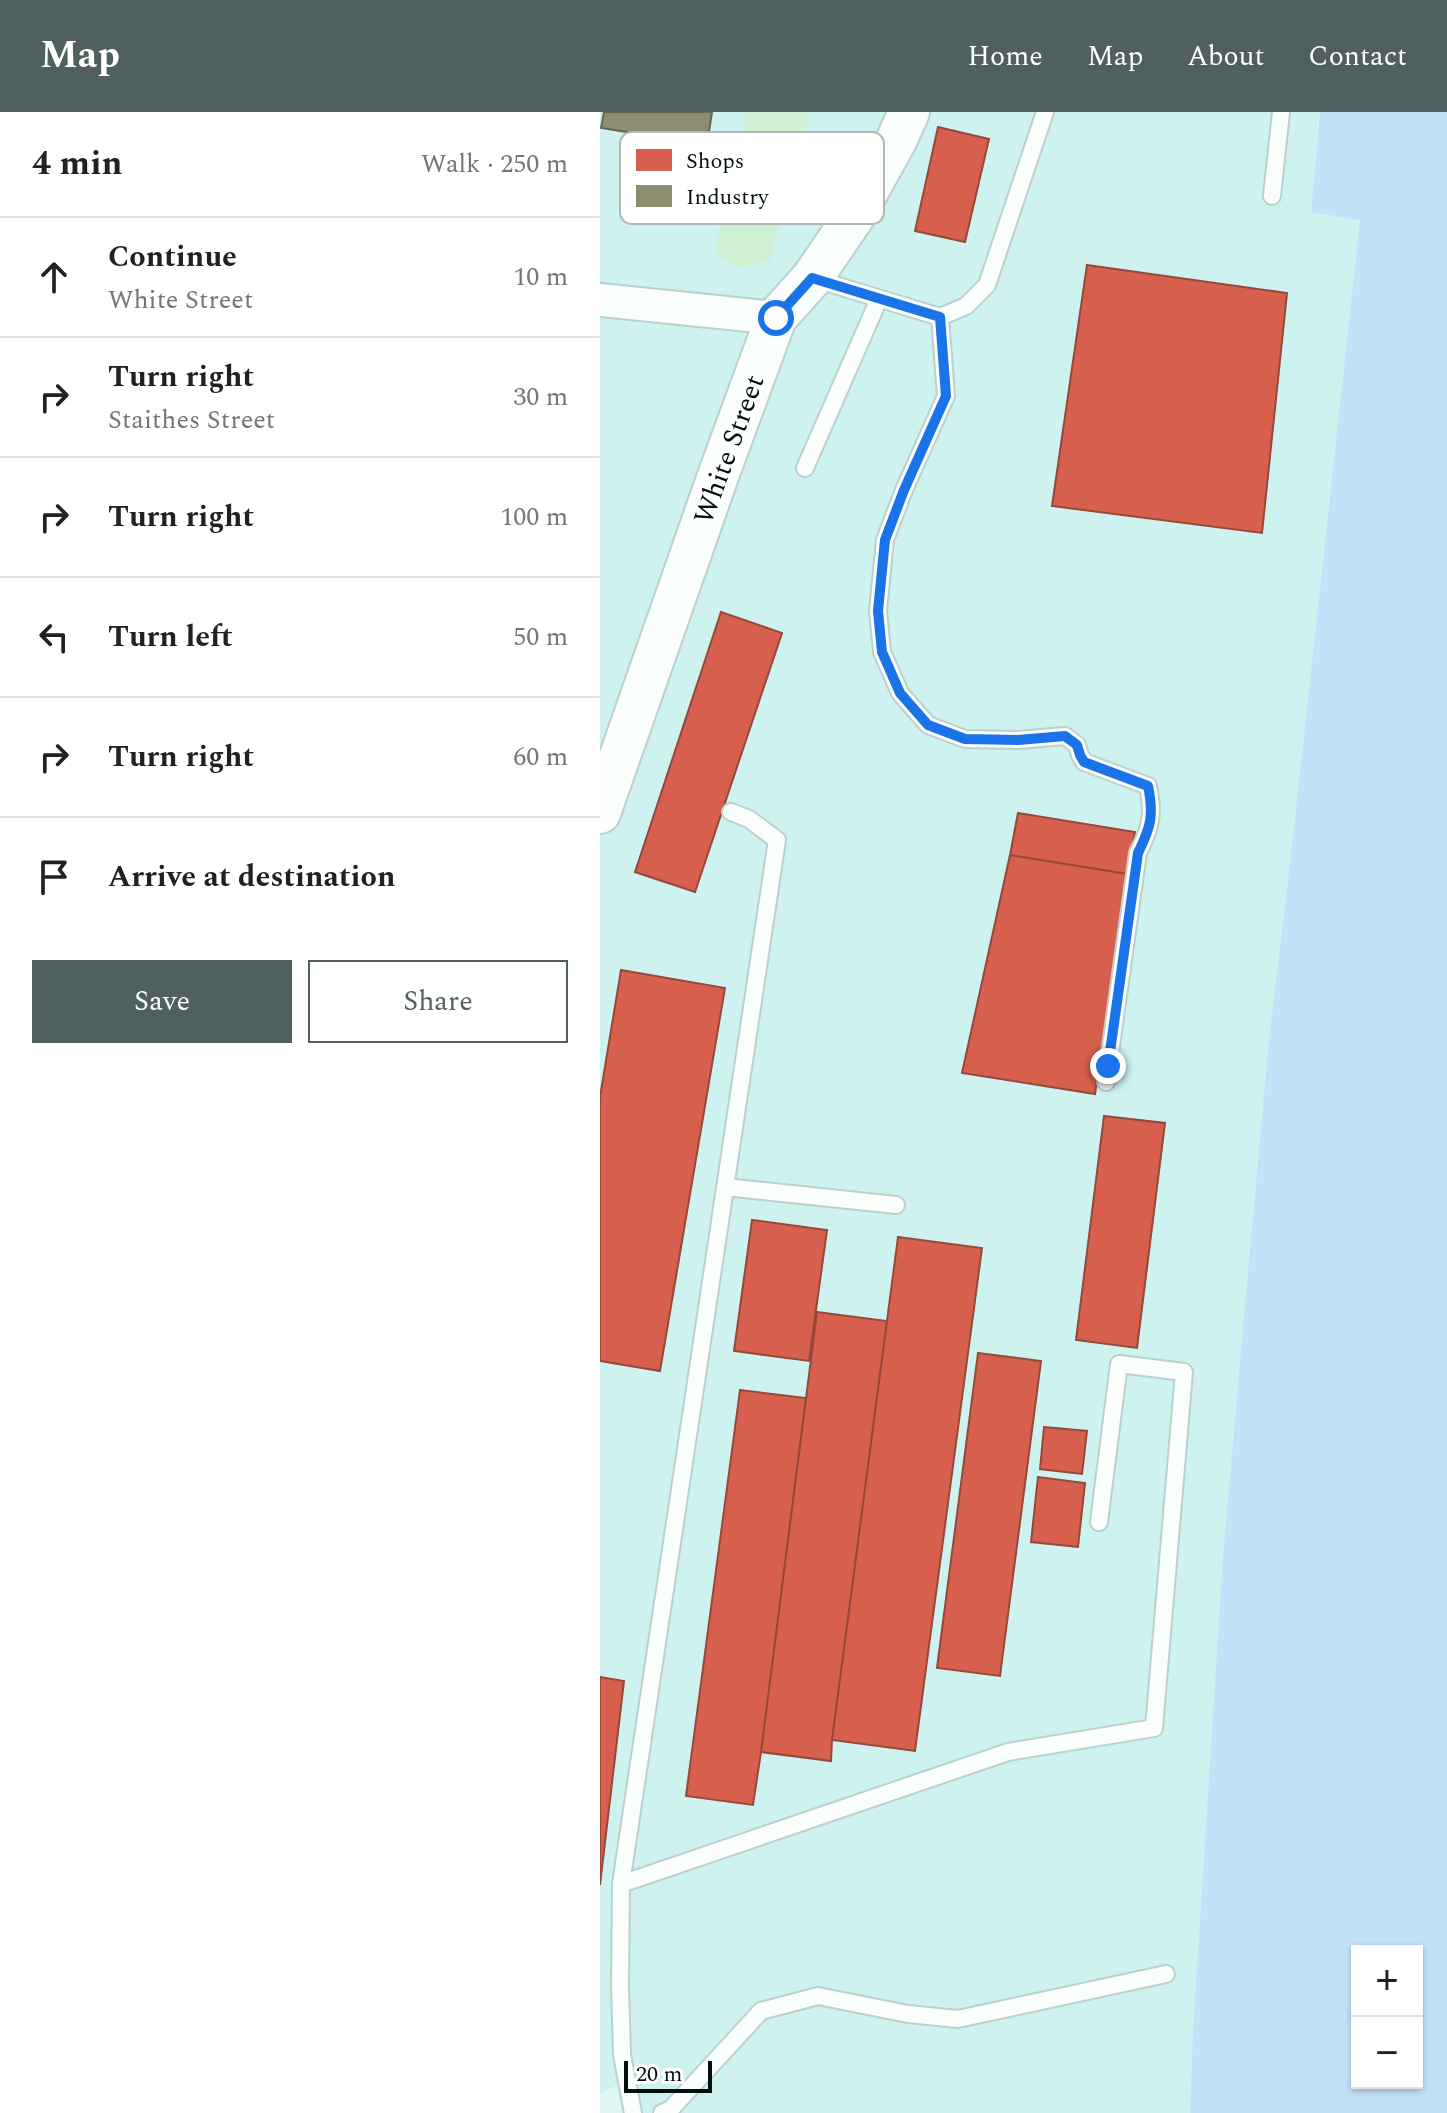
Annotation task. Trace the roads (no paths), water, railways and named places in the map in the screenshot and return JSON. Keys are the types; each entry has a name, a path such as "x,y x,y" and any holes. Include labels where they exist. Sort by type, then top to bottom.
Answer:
{"street":[{"name":"White Street","path":"884,162 909,112"},
{"name":"White Street","path":"600,813 776,318 812,278 849,224"},
{"path":"600,300 776,318"}],"lane":[{"path":"812,278 940,317 966,306 987,285 1045,112"},
{"path":"1272,196 1281,112"},
{"path":"805,468 879,299"},
{"path":"940,317 946,396 885,540 878,611 882,652 900,693 928,725 965,739 1018,740 1065,736 1077,745 1084,762 1148,786 1152,808 1150,830 1138,853 1106,1082"},
{"path":"633,2113 622,2055 621,1884 777,840 749,819 731,812"},
{"path":"725,1187 896,1205"},
{"path":"621,1884 1008,1752 1154,1728 1184,1372 1119,1364 1099,1522"},
{"path":"662,2113 671,2109 761,2011 818,1996 908,2014 958,2019 1166,1974"}]}
